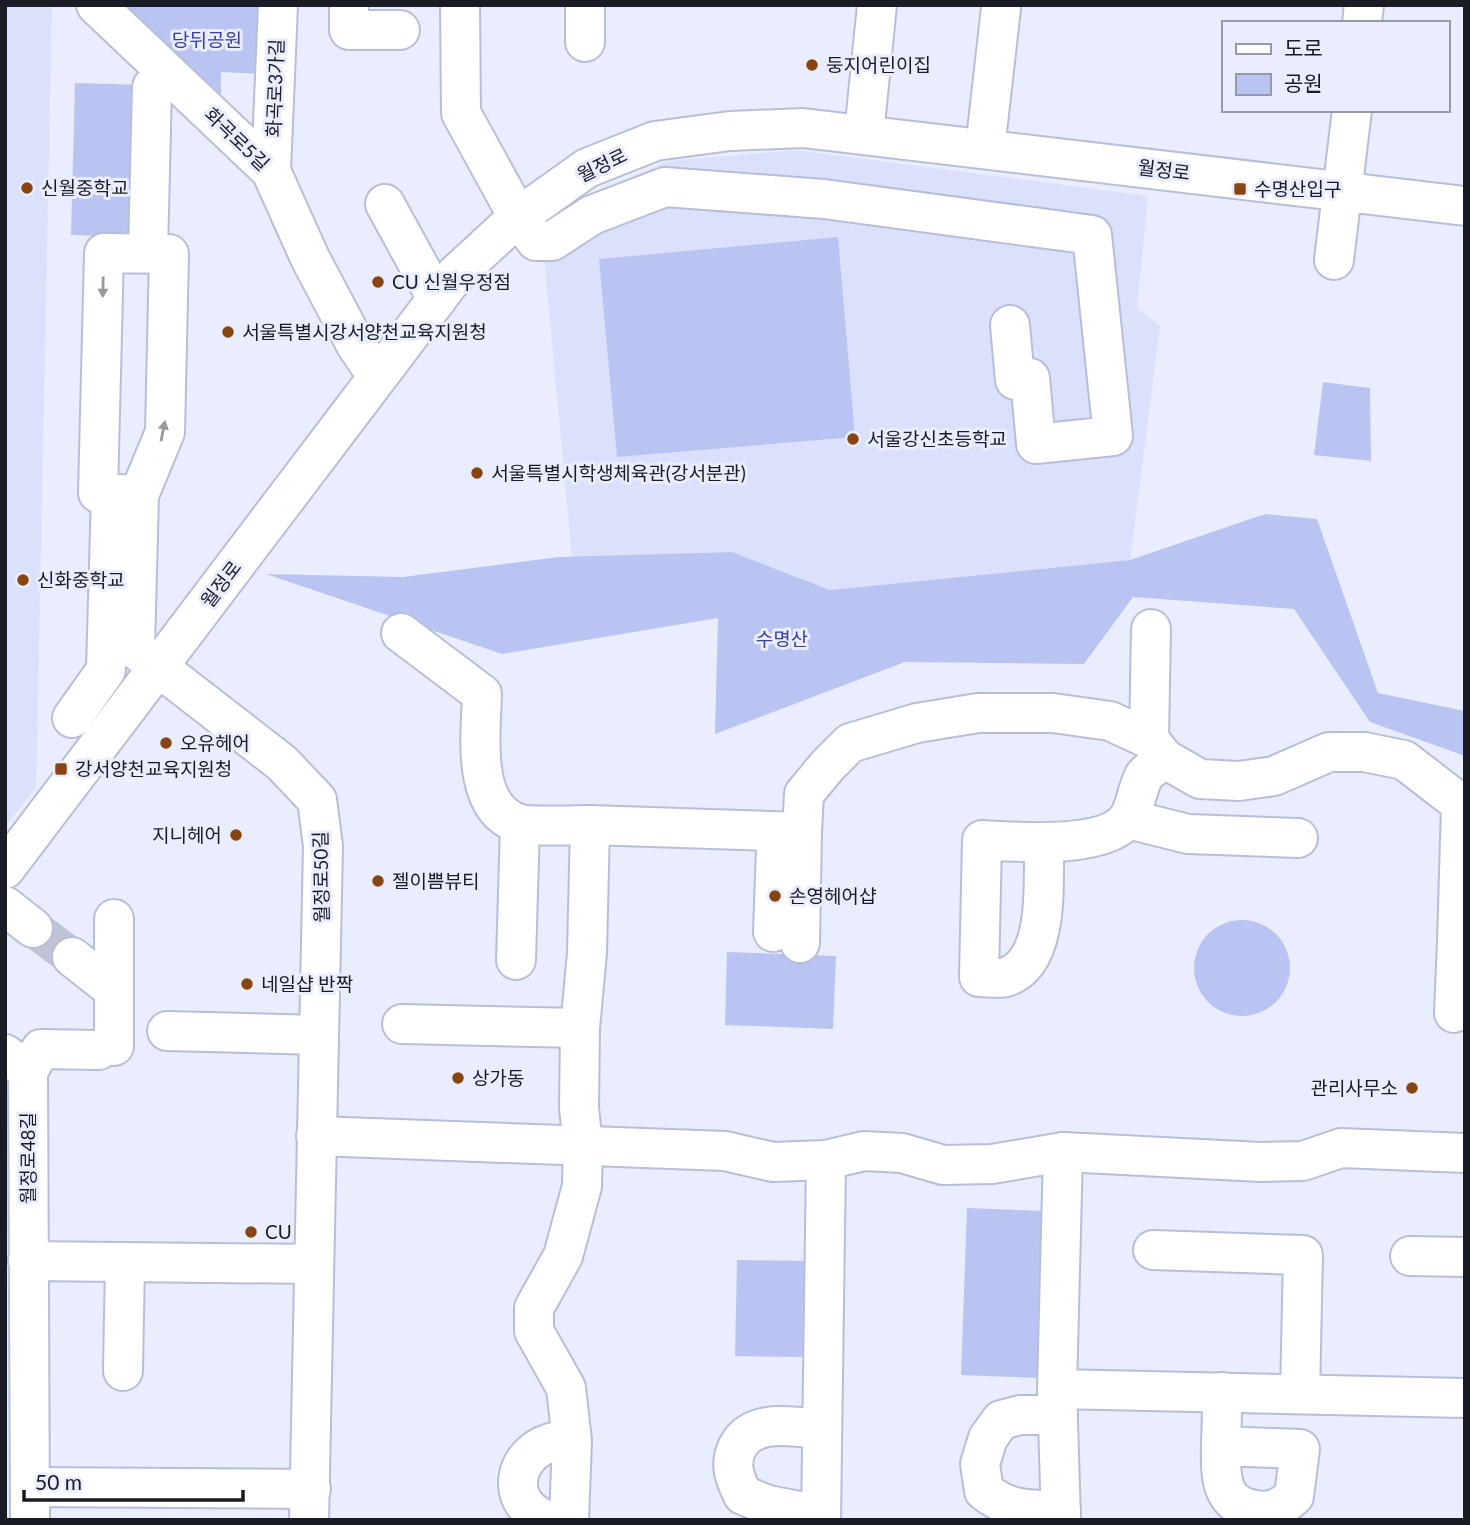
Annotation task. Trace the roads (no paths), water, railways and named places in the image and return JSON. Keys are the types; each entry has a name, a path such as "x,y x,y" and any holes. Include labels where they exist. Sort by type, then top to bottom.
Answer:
{"street":[{"name":"화곡로5길","path":"96,5 271,172 310,258 355,345 377,376"},
{"name":"화곡로3가길","path":"271,172 278,5"},
{"path":"349,5 349,30 400,30"},
{"path":"460,5 461,113 518,217 536,241 552,242 592,215 665,187 824,199 1093,235 1113,436 1036,444 1030,378 1015,380 1010,325"},
{"path":"864,134 877,5"},
{"path":"985,149 1002,8"},
{"path":"148,254 152,87"},
{"path":"1334,260 1352,112"},
{"name":"월정로","path":"5,869 455,275 518,217 587,168 655,141 730,131 803,128 1465,206"},
{"path":"385,204 437,299"},
{"path":"72,719 106,670 125,494 164,432 169,254 104,253 98,493 125,494"},
{"name":"월정로50길","path":"30,1503 310,1504 323,846 317,800 282,763 135,649 125,494"},
{"path":"1044,843 1108,833 1128,819 1157,749 1152,629"},
{"path":"401,632 482,694 481,765 487,789 500,812 520,824 789,832"},
{"path":"787,937 789,832 804,794 850,743 917,723 978,713 1053,713 1110,721 1200,779 1239,781 1274,776 1329,752 1364,752 1404,760 1463,806 1461,945 1454,1013"},
{"path":"1128,819 1188,834 1298,838"},
{"path":"516,960 520,824"},
{"path":"569,1520 572,1441 566,1388 534,1331 534,1308 563,1256 582,1186 580,1028 587,953 590,825"},
{"path":"17,1062 41,1049 106,1048 114,990 114,919"},
{"path":"72,957 114,990"},
{"path":"402,1024 580,1028"},
{"path":"167,1031 319,1035"},
{"name":"월정로48길","path":"17,1062 21,1269 17,1425 30,1503"},
{"path":"316,1136 724,1150 774,1162 825,1160 864,1151 902,1153 943,1165 992,1164 1063,1152 1261,1162 1303,1161 1341,1148 1465,1153"},
{"path":"1063,1152 1058,1402 1061,1515 1001,1504 984,1491 980,1464 988,1438 1001,1420 1058,1402 1222,1392 1465,1398"},
{"path":"821,1429 774,1426 758,1428 741,1439 732,1458 734,1475 743,1495 768,1505 820,1518 825,1160"},
{"path":"1153,1250 1303,1255 1300,1394"},
{"path":"1410,1256 1465,1257"},
{"path":"122,1371 125,1262"},
{"path":"21,1269 125,1262 314,1264"},
{"path":"1221,1446 1222,1392"},
{"path":"547,1520 537,1516 524,1505 517,1487 522,1467 535,1451 550,1443 572,1441"}],"tunnel":[{"path":"33,928 72,957"}],"place":[{"name":"둥지어린이집","path":"812,65"},
{"name":"신월중학교","path":"27,188"},
{"name":"수명산입구","path":"1240,189"},
{"name":"CU 신월우정점","path":"378,282"},
{"name":"서울특별시강서양천교육지원청","path":"228,332"},
{"name":"서울강신초등학교","path":"853,439"},
{"name":"서울특별시학생체육관(강서분관)","path":"477,473"},
{"name":"신화중학교","path":"23,580"},
{"name":"오유헤어","path":"166,743"},
{"name":"강서양천교육지원청","path":"61,769"},
{"name":"지니헤어","path":"236,835"},
{"name":"젤이쁨뷰티","path":"378,881"},
{"name":"손영헤어샵","path":"775,896"},
{"name":"네일샵 반짝","path":"247,984"},
{"name":"상가동","path":"458,1078"},
{"name":"관리사무소","path":"1412,1088"},
{"name":"CU","path":"251,1232"}],"park label":[{"name":"당뒤공원","path":"207,40"},
{"name":"수명산","path":"782,639"}]}
